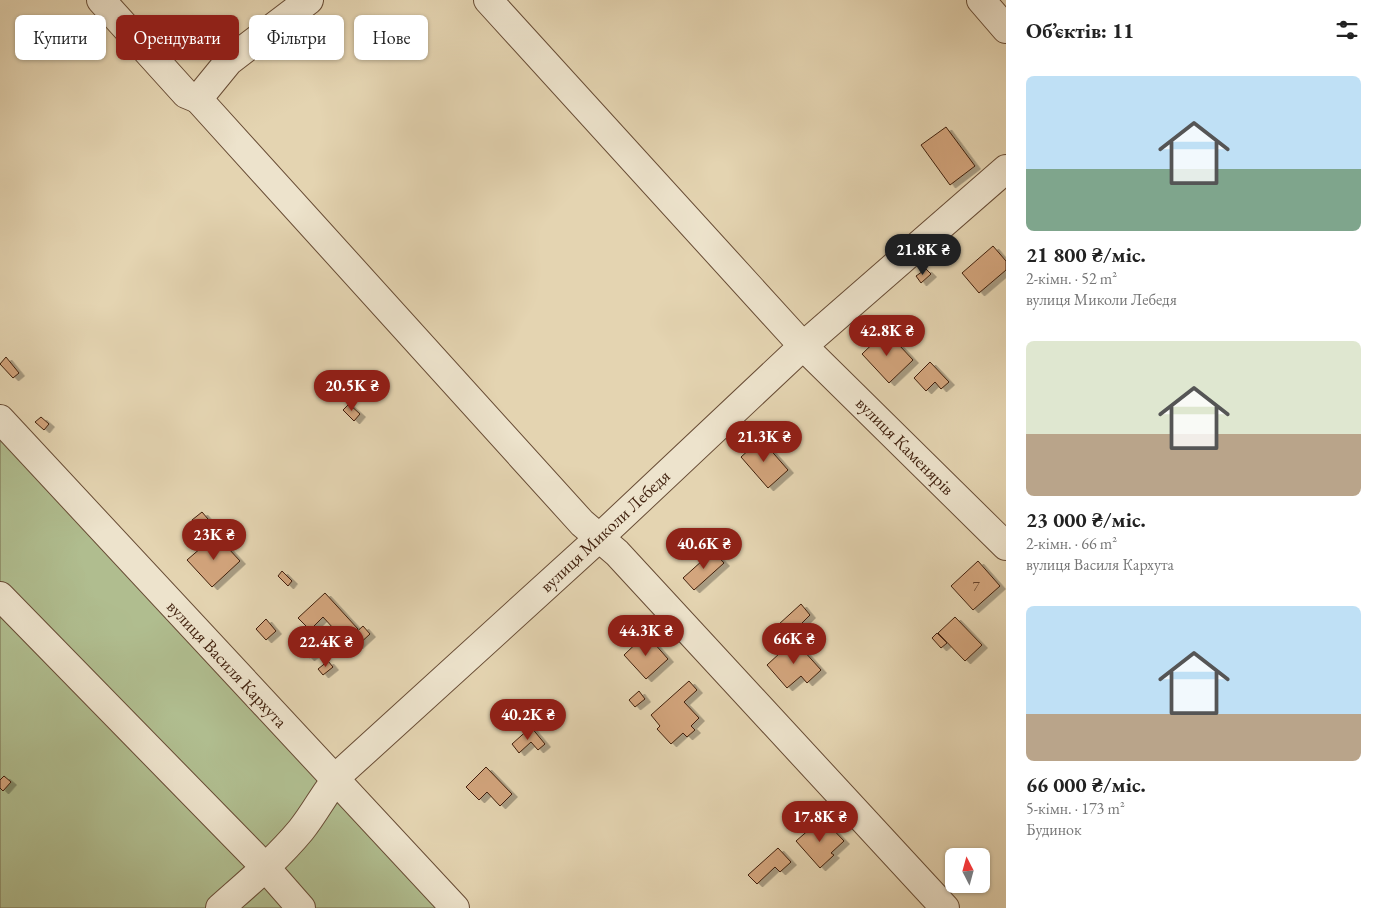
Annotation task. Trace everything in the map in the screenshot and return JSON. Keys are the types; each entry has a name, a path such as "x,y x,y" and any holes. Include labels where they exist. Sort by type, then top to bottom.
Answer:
{"street":[{"path":"101,0 186,94 198,99 582,523 623,560 944,908"},
{"path":"198,99 229,61 309,0"},
{"name":"вулиця Каменярів","path":"488,0 803,346 1006,546"},
{"path":"981,0 1006,29"},
{"name":"вулиця Миколи Лебедя","path":"220,908 265,868 312,816 335,780 599,538 803,346 1006,169"},
{"name":"вулиця Василя Кархута","path":"0,419 455,908"},
{"path":"0,596 265,868 301,908"}],"green space":[{"path":"0,412 455,908 0,908"}],"building":[{"path":"946,127 975,166 950,185 921,145"},
{"path":"993,246 1006,261 1006,270 979,293 962,273"},
{"path":"926,269 931,274 921,283 916,276"},
{"path":"886,331 913,360 889,383 862,354"},
{"path":"6,357 19,373 13,378 0,364"},
{"path":"930,362 949,382 941,389 935,382 926,391 914,378"},
{"path":"349,404 360,414 354,421 343,410"},
{"path":"41,417 49,424 44,430 35,422"},
{"path":"761,439 788,470 768,488 741,457"},
{"path":"202,512 208,519 197,527 192,520"},
{"path":"216,535 240,561 212,587 187,560"},
{"path":"713,551 724,563 694,590 683,578"},
{"path":"978,561 1000,586 973,610 951,586"},
{"path":"282,571 292,581 288,586 278,576"},
{"path":"325,593 358,629 345,641 323,617 310,630 298,618"},
{"path":"801,604 810,615 802,623 805,627 795,636 792,632 776,646 767,635"},
{"path":"955,617 982,645 965,661 938,633"},
{"path":"266,619 276,631 266,640 256,629"},
{"path":"363,626 370,634 357,646 350,638"},
{"path":"937,633 947,643 941,648 932,638"},
{"path":"646,634 668,659 646,679 624,655"},
{"path":"304,637 316,652 309,658 296,644"},
{"path":"794,640 821,670 807,683 801,676 787,688 767,665"},
{"path":"328,661 333,667 323,675 318,669"},
{"path":"689,681 697,690 684,702 699,718 691,726 695,730 687,737 683,733 671,744 657,729 660,726 651,715"},
{"path":"639,691 645,699 635,707 629,700"},
{"path":"531,727 545,744 538,750 531,742 519,753 512,744"},
{"path":"486,767 512,794 500,806 487,792 479,800 466,787"},
{"path":"4,776 11,782 3,791 0,788 0,780"},
{"path":"819,821 823,825 826,822 844,841 831,853 834,855 820,868 796,841"},
{"path":"778,848 791,862 780,872 775,867 757,884 748,875"}]}
